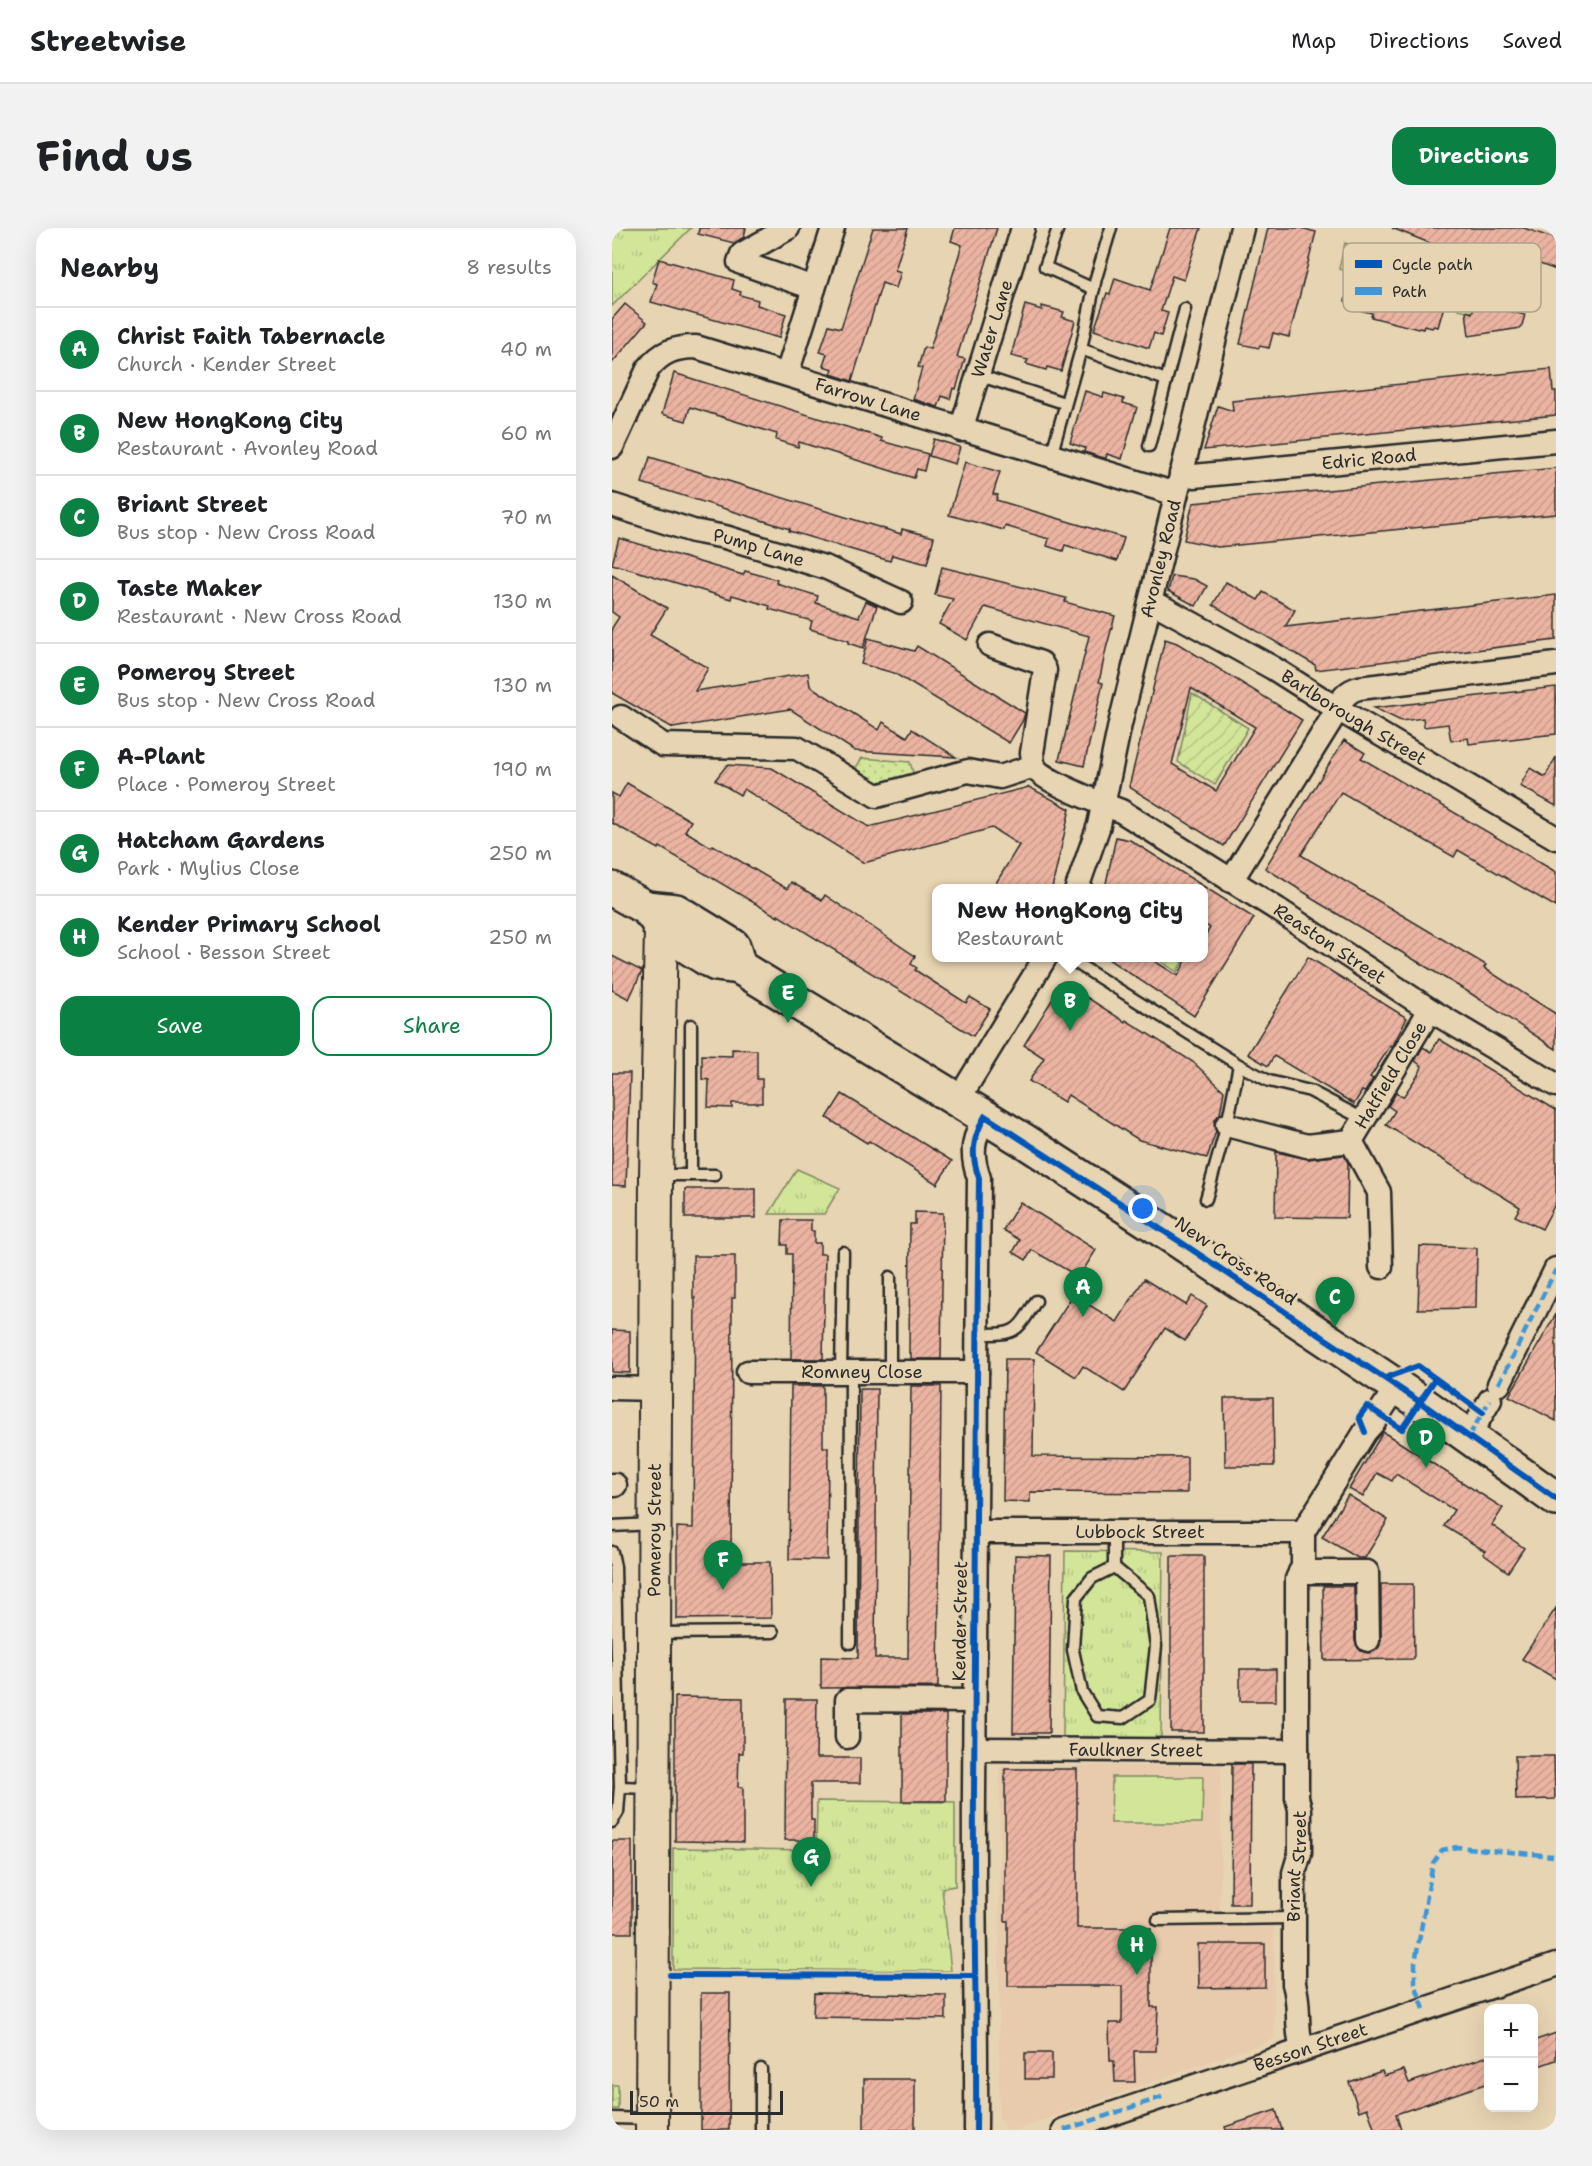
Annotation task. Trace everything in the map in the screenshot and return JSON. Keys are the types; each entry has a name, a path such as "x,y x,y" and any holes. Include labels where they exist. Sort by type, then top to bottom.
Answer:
{"highway":[{"name":"New Cross Road","path":"612,889 654,919 676,911 733,946 739,967 971,1108 1179,1241 1397,1386 1556,1499"}],"main road":[{"name":"Pomeroy Street","path":"652,2124 656,1389 654,919"}],"street":[{"path":"788,228 742,254 739,262 814,288"},
{"path":"788,374 832,228"},
{"name":"Water Lane","path":"961,429 1023,228"},
{"name":"Avonley Road","path":"1078,884 1099,825 1120,724 1242,228"},
{"name":"Farrow Lane","path":"612,447 648,369 656,359 667,351 696,347 1050,456 1179,484"},
{"name":"Edric Road","path":"1179,484 1205,475 1556,441"},
{"name":"Pump Lane","path":"612,505 693,531 725,537 827,568 901,602"},
{"name":"Barlborough Street","path":"1150,603 1273,668 1337,709 1556,838"},
{"path":"621,717 663,745 797,748 877,796 968,771 1000,777 1034,766 1032,753 1045,670 1041,663 990,645"},
{"path":"1232,881 1344,696 1351,690 1556,664"},
{"name":"Reaston Street","path":"1034,766 1042,775 1121,811 1287,915 1430,1010 1556,1085"},
{"path":"971,1108 1043,962"},
{"name":"Hatfield Close","path":"1227,1125 1307,1146 1351,1141 1430,1010"},
{"name":"Kender Street","path":"971,1108 974,1164 979,1178 974,1701 976,2130"},
{"name":"Hatfield Close","path":"1351,1141 1379,1192 1381,1267"},
{"path":"1468,1436 1494,1392 1556,1269"},
{"name":"Romney Close","path":"748,1372 977,1372"},
{"path":"1303,1532 1365,1432 1397,1386"},
{"path":"612,1388 656,1389"},
{"name":"Lubbock Street","path":"976,1532 1303,1532"},
{"name":"Briant Street","path":"1302,2049 1298,2036 1298,1998 1294,1984 1294,1873 1300,1853 1300,1809 1297,1798 1297,1579 1303,1567 1303,1532"},
{"path":"1300,1572 1367,1572 1368,1640"},
{"path":"847,1737 847,1700 974,1701"},
{"name":"Faulkner Street","path":"974,1749 1297,1750"},
{"name":"Besson Street","path":"1064,2130 1556,1965"}],"lane":[{"path":"1058,228 1045,267 1094,289"},
{"path":"1050,456 1081,350 1094,289 1111,228"},
{"path":"1149,446 1185,309"},
{"path":"1081,350 1166,380"},
{"path":"978,375 1064,403"},
{"path":"1076,962 1239,1065 1269,1081 1310,1091 1365,1120"},
{"path":"691,1025 691,1175"},
{"path":"1206,1199 1227,1125 1239,1065"},
{"path":"656,1175 715,1175"},
{"path":"843,1252 850,1643"},
{"path":"890,1278 890,1372"},
{"path":"978,1334 1012,1332 1021,1326 1036,1301"},
{"path":"612,1526 654,1524"},
{"path":"1114,1532 1114,1567"},
{"path":"612,1552 615,1567 620,1787 618,1812 612,1822"},
{"path":"1114,1567 1149,1596 1156,1646 1150,1700 1123,1718 1098,1716 1082,1692 1073,1650 1076,1598 1092,1578 1114,1567"},
{"path":"654,1633 773,1632"},
{"path":"620,1787 654,1788"},
{"path":"1158,1920 1294,1918"},
{"path":"761,2130 762,2069"},
{"path":"612,2118 652,2124"}],"shaded area":[{"path":"1221,1765 1220,1910 1274,1910 1274,2039 1015,2130 1007,2130 999,2118 1000,1766"}],"green space":[{"path":"612,228 691,228 612,306"},
{"path":"1343,252 1343,270 1339,269"},
{"path":"1494,312 1512,312 1511,316"},
{"path":"1192,693 1248,728 1215,785 1178,762"},
{"path":"862,758 910,762 914,776 880,785 853,772"},
{"path":"1162,962 1183,962 1177,972"},
{"path":"797,1169 840,1188 824,1214 769,1214"},
{"path":"1065,1551 1163,1552 1161,1738 1063,1737"},
{"path":"1112,1777 1203,1777 1202,1823 1111,1823"},
{"path":"817,1801 955,1802 955,1886 942,1888 951,1971 673,1969 673,1848 816,1850"},
{"path":"612,2085 618,2085 618,2109 612,2109"}],"building":[{"path":"699,228 746,228 744,237 734,243 698,234"},
{"path":"873,228 908,228 895,270 901,272 896,288 882,283 852,381 831,374 833,369 823,366 827,354 820,352 829,325 841,328"},
{"path":"955,228 997,228 957,357 965,359 956,389 953,388 950,399 942,396 938,407 913,399 922,368 918,367 924,347 930,349 962,245 951,241"},
{"path":"1170,228 1201,228 1184,280 1172,276 1161,311 1168,313 1161,336 1154,333 1149,348 1094,330 1107,293 1110,294 1115,278 1150,290"},
{"path":"1268,228 1301,228 1316,232 1289,337 1273,333 1269,348 1260,346 1259,348 1240,344"},
{"path":"1392,228 1524,228 1556,239 1556,270 1541,264 1541,243 1430,243"},
{"path":"659,259 734,280 732,289 741,292 740,295 758,300 757,305 786,314 779,338 651,302 657,284 652,282"},
{"path":"625,304 647,322 612,363 612,319"},
{"path":"1025,305 1042,310 1042,306 1064,312 1062,317 1075,321 1061,371 1047,367 1046,370 1026,364 1028,360 1011,356"},
{"path":"1368,312 1442,312 1438,327 1424,326 1423,329 1371,317 1372,313"},
{"path":"1466,312 1512,312 1525,315 1521,328 1469,336"},
{"path":"1551,369 1553,391 1556,391 1556,415 1204,450 1218,406 1233,411 1232,401"},
{"path":"674,373 882,438 881,441 928,454 924,471 917,469 914,478 799,442 798,447 776,440 777,434 690,407 686,421 662,414"},
{"path":"1085,391 1103,397 1104,393 1124,399 1123,403 1137,407 1122,459 1107,454 1104,458 1084,452 1085,448 1070,443"},
{"path":"934,439 960,447 955,464 929,456"},
{"path":"650,457 901,534 902,529 934,537 927,564 892,555 890,561 642,483"},
{"path":"965,462 1000,472 993,494 998,495 996,500 1124,538 1117,561 1065,545 1063,551 1047,546 1049,539 1005,526 1004,530 949,515"},
{"path":"1556,468 1556,514 1218,547 1184,540 1193,503"},
{"path":"619,538 743,575 745,571 777,580 776,583 818,596 816,603 859,617 866,601 877,606 863,648 848,643 849,641 810,629 812,621 769,609 770,606 732,595 731,599 612,564"},
{"path":"942,567 1066,598 1065,602 1115,616 1099,682 1103,683 1084,766 1059,760 1089,636 985,607 967,640 939,624 953,599 935,595"},
{"path":"612,575 667,608 650,635 708,668 695,691 808,673 810,686 879,730 883,722 907,737 912,729 956,757 855,751 790,709 673,728 612,693 612,628 619,617 612,612"},
{"path":"1172,576 1194,579 1207,586 1196,606 1168,591"},
{"path":"1226,582 1258,600 1263,592 1295,610 1285,627 1556,595 1556,640 1316,670 1315,665 1213,605"},
{"path":"868,638 914,651 917,646 1025,713 1009,743 894,673 861,664"},
{"path":"1165,639 1177,643 1302,720 1224,846 1129,787","holes":["1191,688 1255,727 1216,791 1172,764"]},
{"path":"1556,687 1556,734 1469,744 1468,738 1451,741 1448,724 1424,727 1423,718 1401,721 1374,708"},
{"path":"1344,740 1365,753 1361,758 1556,872 1556,907 1458,850 1454,857 1341,792 1301,855 1486,965 1484,968 1556,1014 1556,1049 1470,993 1309,897 1265,868"},
{"path":"1556,757 1556,806 1520,786 1530,768 1545,777"},
{"path":"727,765 772,768 869,827 1029,787 1070,809 1053,884 995,884 1019,845 992,828 864,863 744,789 740,795 715,780"},
{"path":"627,783 691,821 685,831 787,889 791,882 822,900 825,895 915,956 911,964 917,968 915,970 966,1003 970,997 990,1009 973,1036 778,915 778,917 660,847 659,849 612,823 612,793 619,797"},
{"path":"1116,837 1130,840 1200,884 1106,884"},
{"path":"1208,889 1254,918 1194,1016 1113,962 1156,962 1178,976 1185,962 1208,962 1208,931 1210,928 1208,927"},
{"path":"612,956 642,971 629,999 612,990"},
{"path":"1308,957 1407,1018 1392,1047 1390,1046 1370,1077 1373,1079 1365,1092 1362,1091 1354,1104 1274,1056 1268,1066 1248,1054"},
{"path":"1063,982 1193,1062 1224,1091 1220,1114 1214,1121 1216,1131 1207,1158 1139,1140 1068,1095 1064,1102 1029,1081 1044,1058 1024,1045"},
{"path":"1439,1039 1556,1110 1556,1202 1542,1229 1515,1216 1520,1207 1386,1125 1395,1111 1388,1106 1396,1093 1403,1097 1420,1072 1422,1066 1415,1061 1423,1047 1431,1052"},
{"path":"732,1049 757,1050 757,1079 762,1079 762,1103 732,1103 732,1108 708,1107 709,1080 702,1079 702,1055 732,1056"},
{"path":"612,1073 630,1073 626,1186 612,1185"},
{"path":"842,1094 952,1161 937,1184 869,1141 867,1143 827,1118"},
{"path":"1276,1152 1308,1159 1344,1155 1348,1163 1347,1218 1275,1217"},
{"path":"685,1189 756,1189 756,1218 685,1218"},
{"path":"1020,1202 1096,1250 1079,1277 1032,1250 1026,1260 1013,1252 1020,1240 1003,1230"},
{"path":"915,1212 943,1213 941,1359 911,1359 911,1353 909,1353 910,1224 915,1224"},
{"path":"783,1220 811,1220 814,1243 820,1243 820,1254 825,1254 823,1359 791,1359 792,1254 787,1254 787,1245 782,1245"},
{"path":"1420,1246 1477,1248 1476,1308 1418,1309"},
{"path":"693,1256 735,1256 735,1298 732,1298 731,1562 770,1562 771,1618 677,1619 677,1527 693,1528 695,1298 693,1298"},
{"path":"1144,1279 1186,1305 1192,1296 1207,1306 1185,1341 1165,1328 1124,1392 1083,1366 1076,1377 1036,1352 1073,1295 1117,1322"},
{"path":"1556,1314 1556,1421 1509,1396"},
{"path":"612,1330 630,1331 630,1373 612,1372"},
{"path":"1005,1359 1034,1359 1033,1456 1187,1457 1187,1493 1030,1492 1030,1502 1003,1501"},
{"path":"791,1386 823,1386 823,1447 828,1447 827,1560 789,1559"},
{"path":"911,1386 941,1386 938,1687 821,1688 821,1657 858,1658 860,1389 877,1389 875,1658 908,1658"},
{"path":"1224,1398 1273,1398 1274,1466 1225,1466"},
{"path":"1383,1432 1503,1508 1492,1525 1524,1548 1508,1572 1483,1554 1485,1551 1444,1526 1454,1510 1396,1474 1392,1481 1377,1473 1363,1497 1349,1489"},
{"path":"1348,1495 1388,1520 1365,1558 1358,1558 1322,1537"},
{"path":"1015,1555 1051,1556 1049,1733 1013,1733"},
{"path":"1171,1556 1204,1556 1204,1732 1171,1732"},
{"path":"1381,1584 1413,1584 1414,1659 1324,1660 1323,1586 1354,1586 1355,1641 1361,1651 1369,1653 1379,1647 1381,1640"},
{"path":"1556,1608 1556,1679 1522,1659"},
{"path":"1240,1669 1276,1669 1276,1701 1240,1701"},
{"path":"675,1697 743,1698 743,1753 739,1753 738,1787 743,1787 743,1842 675,1841"},
{"path":"786,1699 817,1699 816,1758 860,1758 860,1783 811,1783 811,1820 814,1820 814,1843 785,1840"},
{"path":"902,1714 946,1714 946,1801 902,1801"},
{"path":"1515,1756 1554,1756 1555,1799 1516,1800"},
{"path":"1232,1764 1251,1764 1250,1904 1231,1904"},
{"path":"1005,1769 1077,1769 1077,1928 1151,1928 1151,2007 1158,2007 1156,2051 1134,2051 1135,2082 1115,2082 1114,2061 1110,2061 1109,2023 1122,2023 1122,1986 1008,1986 1008,1921 1005,1921"},
{"path":"612,1841 632,1841 632,1933 612,1933"},
{"path":"1198,1944 1265,1944 1265,1987 1199,1988"},
{"path":"701,1993 730,1993 729,2130 701,2130"},
{"path":"814,1993 946,1995 946,2019 813,2017"},
{"path":"1556,2033 1556,2060 1538,2066 1538,2039"},
{"path":"1025,2053 1052,2053 1052,2079 1025,2079"},
{"path":"1484,2057 1484,2084 1396,2114 1401,2130 1375,2130 1367,2108 1359,2111 1349,2082 1382,2071 1384,2076 1404,2070 1409,2083"},
{"path":"864,2079 915,2079 915,2130 864,2130"},
{"path":"1276,2110 1282,2130 1226,2130 1225,2127"}],"marked path":[{"path":"1499,1384 1556,1269"},
{"path":"1469,1436 1490,1400"},
{"path":"1424,2009 1415,1984 1415,1963 1433,1863 1442,1850 1457,1847 1553,1856"},
{"path":"1064,2130 1165,2096"}],"cycle path":[{"path":"976,2130 974,1714 979,1178 974,1161 974,1146 985,1116 1179,1241 1420,1402 1556,1499"},
{"path":"1385,1378 1418,1366 1483,1413"},
{"path":"1365,1432 1359,1417 1367,1406 1402,1429 1435,1379"},
{"path":"670,1975 975,1976"}],"place":[{"name":"Pomeroy Street","path":"788,1023"},
{"name":"New HongKong City","path":"1070,1031"},
{"name":"Christ Faith Tabernacle","path":"1083,1317"},
{"name":"Briant Street","path":"1335,1327"},
{"name":"Taste Maker","path":"1426,1468"},
{"name":"A-Plant","path":"723,1590"},
{"name":"Hatcham Gardens","path":"811,1887"},
{"name":"Kender Primary School","path":"1137,1975"}]}
